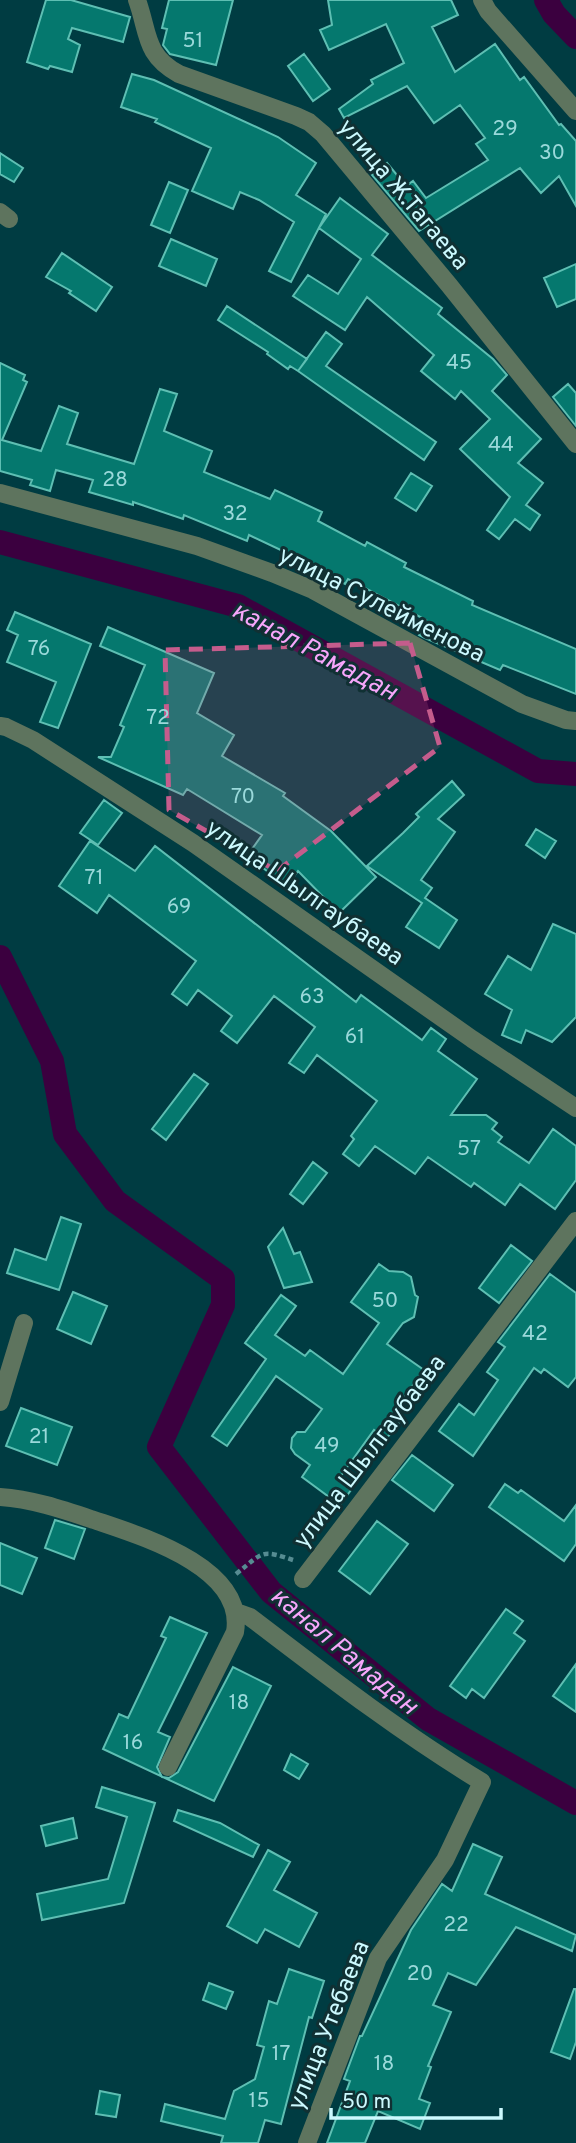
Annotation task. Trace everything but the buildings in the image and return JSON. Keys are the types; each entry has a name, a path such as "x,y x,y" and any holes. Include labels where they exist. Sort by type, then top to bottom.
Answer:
{"street":[{"name":"улица Ж.Тагаева","path":"137,0 150,45 159,61 166,67 178,74 296,116 309,122 323,134 449,285 576,444"},
{"path":"482,0 488,11 576,111"},
{"name":"улица Сулейменова","path":"0,493 197,546 272,573 313,590 522,704 576,721"},
{"name":"улица Шылгаубаева","path":"0,726 33,740 193,843 472,1039 576,1108"},
{"name":"улица Шылгаубаева","path":"303,1578 576,1221"},
{"path":"0,1402 24,1322"},
{"path":"0,1497 30,1500 148,1538 184,1556 221,1587 236,1612 235,1632 168,1768"},
{"name":"улица Утебаева","path":"236,1612 250,1618 409,1735 482,1782 445,1860 378,1958 307,2143"}],"path":[{"path":"235,1575 263,1553 272,1552 314,1563"}],"highlighted area":[{"path":"410,643 440,747 277,871 169,810 165,650"}],"waterway":[{"name":"канал Рамадан","path":"546,0 554,14 576,37"},
{"name":"канал Рамадан","path":"0,542 238,606 538,771 576,774"},
{"name":"канал Рамадан","path":"0,957 52,1061 65,1134 115,1201 223,1279 223,1305 159,1447 271,1592 428,1719 576,1803"}]}
